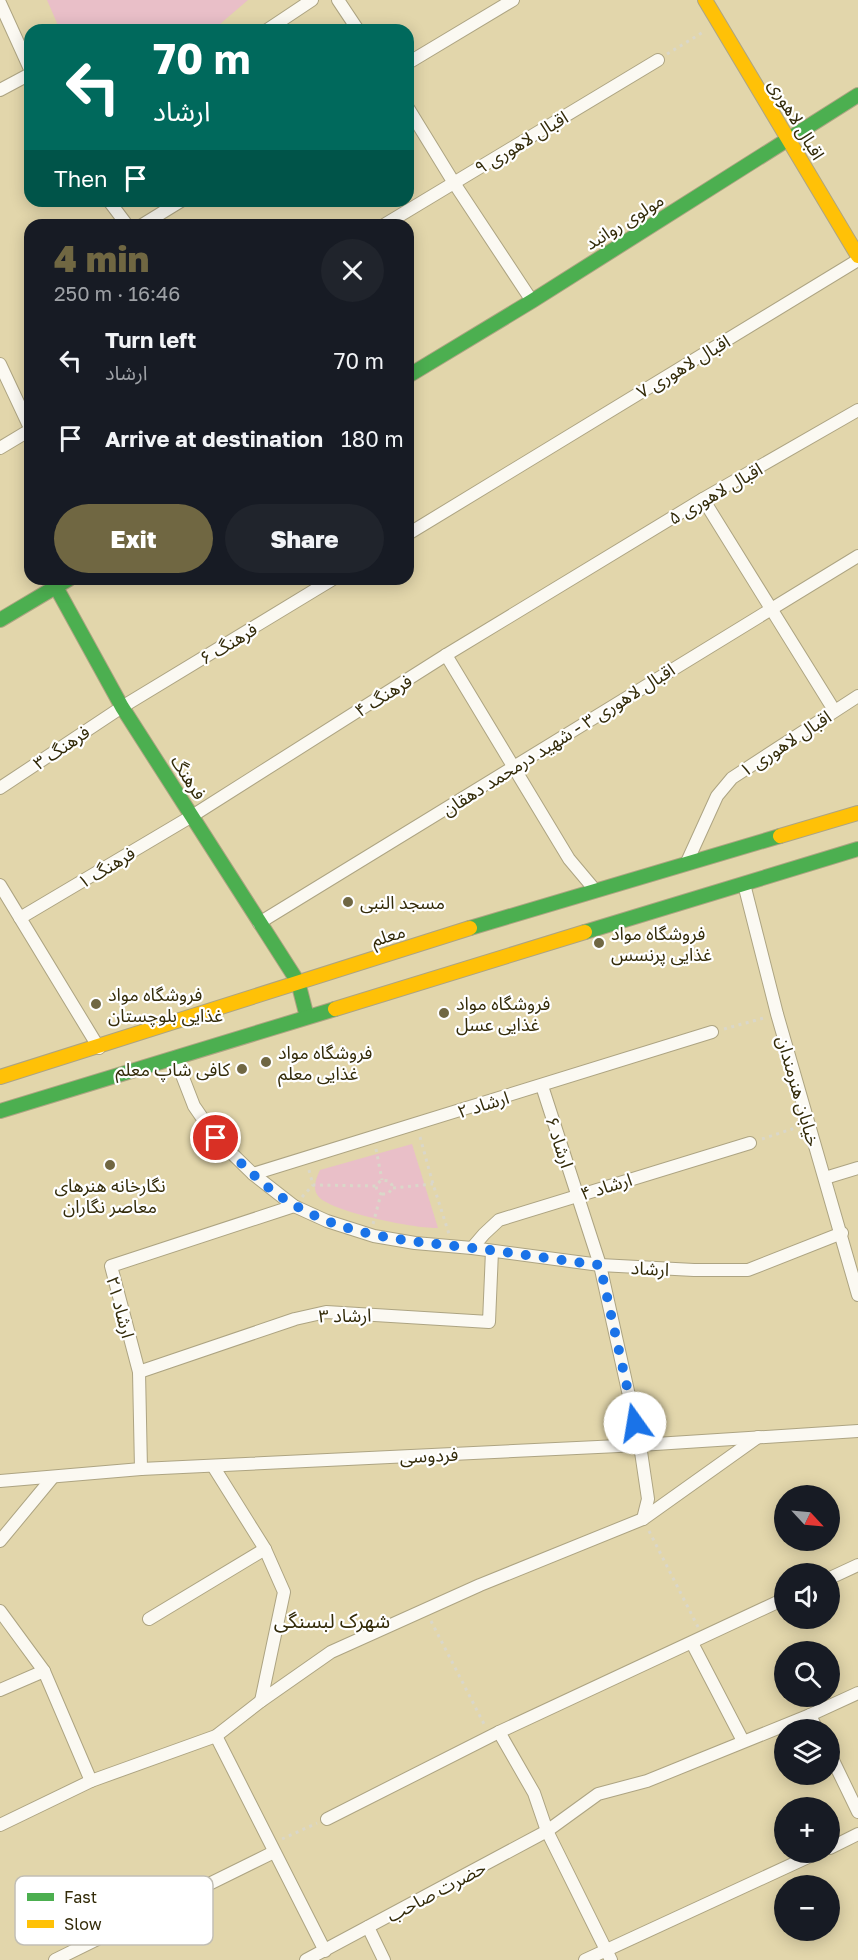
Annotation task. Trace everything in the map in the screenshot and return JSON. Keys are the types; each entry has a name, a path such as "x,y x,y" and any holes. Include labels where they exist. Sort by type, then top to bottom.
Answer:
{"main road":[{"name":"اقبال لاهوری","path":"705,0 858,256"},
{"name":"مولوی روانبد","path":"414,372 532,301 858,95"},
{"path":"0,620 59,585"},
{"name":"فرهنگ","path":"56,587 122,707 298,982 308,1017"},
{"name":"معلم","path":"0,1077 99,1048 298,982 595,890 858,813"},
{"path":"0,1111 858,849"}],"street":[{"path":"276,24 312,0"},
{"path":"338,0 354,24"},
{"path":"414,59 513,0"},
{"path":"0,3 24,56"},
{"name":"اقبال لاهوری ۹","path":"394,219 658,60"},
{"path":"0,90 24,77"},
{"path":"414,118 532,301"},
{"path":"152,219 172,207"},
{"name":"اقبال لاهوری ۷","path":"414,530 858,260"},
{"path":"0,364 24,416"},
{"name":"اقبال لاهوری ۵","path":"574,577 703,499 858,410"},
{"path":"0,448 24,433"},
{"path":"703,499 834,710"},
{"name":"اقبال لاهوری ۳ - شهید درمحمد دهقان","path":"259,923 858,556"},
{"name":"فرهنگ ۴","path":"192,816 574,577"},
{"name":"فرهنگ ۶","path":"122,707 323,585"},
{"path":"446,655 569,859 595,890"},
{"name":"اقبال لاهوری ۱","path":"687,862 717,796 732,778 858,696"},
{"name":"فرهنگ ۳","path":"0,788 122,707"},
{"name":"فرهنگ ۱","path":"20,918 192,816"},
{"name":"خیابان هنرمندان","path":"744,884 777,1014 842,1233 858,1296"},
{"path":"0,885 99,1048"},
{"name":"ارشاد ۲","path":"253,1174 712,1032"},
{"name":"ارشاد","path":"175,1057 194,1106 216,1138 253,1174 294,1206 327,1221 370,1235 415,1243 600,1265 694,1270 747,1270 842,1233"},
{"name":"ارشاد ۶","path":"542,1086 600,1265 640,1445 648,1498 643,1519"},
{"name":"ارشاد ۴","path":"472,1248 499,1220 750,1143"},
{"path":"825,1178 858,1168"},
{"name":"ارشاد ۲۱","path":"141,1469 139,1372 111,1266 294,1206"},
{"name":"ارشاد ۳","path":"139,1372 274,1326 326,1312 489,1322 492,1251"},
{"name":"فردوسی","path":"0,1481 141,1469 640,1445 858,1431"},
{"path":"0,1825 91,1781 216,1736 331,1652 480,1586 643,1519 759,1437"},
{"path":"213,1466 266,1549 284,1592 261,1701"},
{"path":"0,1541 53,1477"},
{"path":"149,1619 266,1549"},
{"path":"840,1573 858,1564"},
{"path":"327,1819 495,1734 774,1604"},
{"path":"0,1611 44,1671 91,1781"},
{"path":"697,1640 743,1741"},
{"path":"0,1690 44,1671"},
{"name":"حضرت صاحب","path":"306,1960 547,1831 598,1794 646,1781 810,1715 858,1693"},
{"path":"810,1715 812,1719"},
{"path":"495,1734 534,1793 547,1831 608,1956"},
{"path":"216,1736 325,1951"},
{"path":"840,1775 858,1812"},
{"path":"840,1843 858,1834"},
{"path":"213,1878 272,1848"},
{"path":"585,1960 608,1956 797,1863"},
{"path":"369,1928 384,1960"},
{"path":"55,1960 84,1945"}],"path":[{"path":"658,60 719,23"},
{"path":"712,1032 777,1014"},
{"path":"750,1143 808,1123"},
{"path":"417,1124 433,1184 454,1247"},
{"path":"372,1138 379,1159 382,1180"},
{"path":"306,1158 313,1185 376,1186 382,1180"},
{"path":"382,1180 389,1181 392,1188"},
{"path":"392,1188 433,1184"},
{"path":"370,1235 381,1194 376,1186"},
{"path":"381,1194 388,1194 392,1188"},
{"path":"643,1519 697,1640"},
{"path":"426,1610 495,1734"},
{"path":"272,1848 327,1819"}],"shaded area":[{"path":"47,0 248,0 220,24 57,24"},
{"path":"412,1144 438,1228 394,1223 356,1213 326,1202 316,1193 315,1183 320,1170"}],"traffic: fast":[{"path":"414,372 532,301 858,95"},
{"path":"0,620 59,585"},
{"path":"56,587 122,707 298,982"},
{"path":"470,928 780,836"},
{"path":"585,932 858,849"},
{"path":"298,982 307,1017"},
{"path":"0,1111 335,1009"}],"traffic: slow":[{"path":"705,0 858,256"},
{"path":"780,836 858,813"},
{"path":"0,1077 470,928"},
{"path":"335,1009 585,932"}],"place":[{"name":"مسجد النبی","path":"348,902"},
{"name":"فروشگاه مواد غذایی پرنسس","path":"599,943"},
{"name":"فروشگاه مواد غذایی بلوچستان","path":"96,1004"},
{"name":"فروشگاه مواد غذایی عسل","path":"444,1013"},
{"name":"فروشگاه مواد غذایی معلم","path":"266,1062"},
{"name":"کافی شاپ معلم","path":"242,1069"},
{"name":"نگارخانه هنرهای معاصر نگاران","path":"110,1165"}],"district":[{"name":"شهرک لبسنگی","path":"332,1620"}],"route":[{"path":"216,1138 253,1174 294,1206 327,1221 374,1236 415,1243 600,1265 635,1423"}]}
